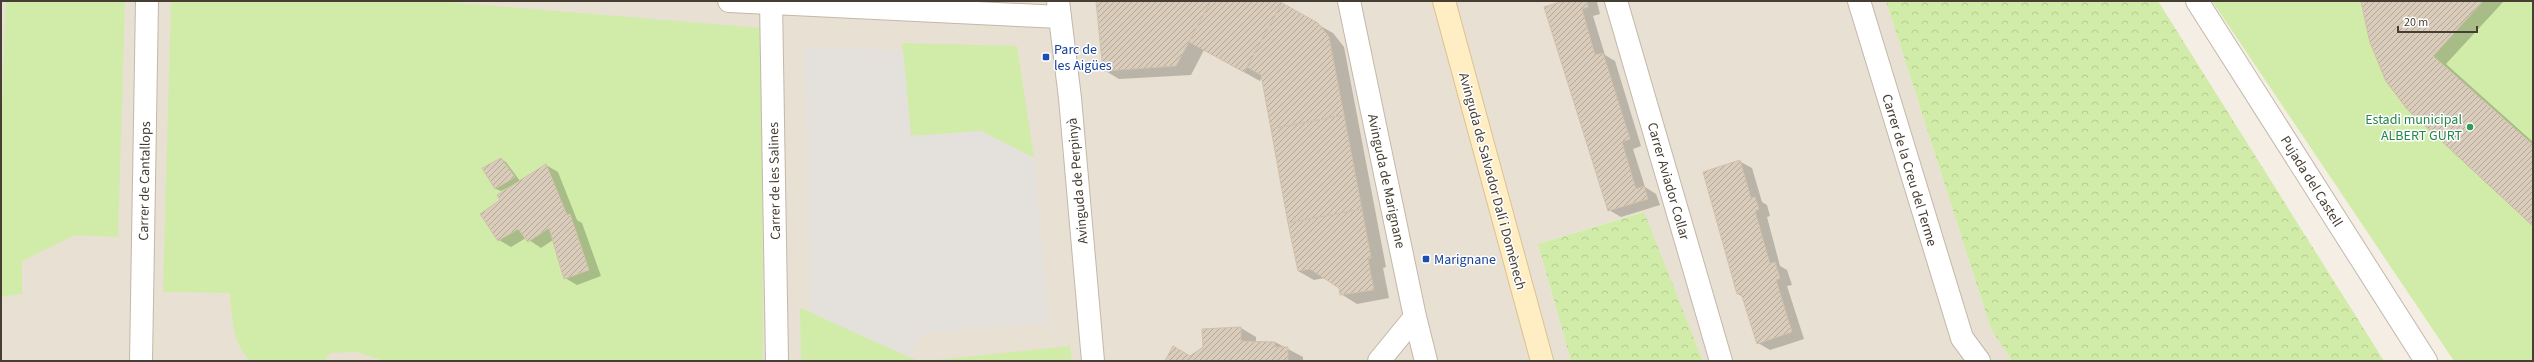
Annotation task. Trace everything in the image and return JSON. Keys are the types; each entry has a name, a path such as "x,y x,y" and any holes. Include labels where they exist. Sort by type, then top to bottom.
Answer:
{"main road":[{"name":"Avinguda de Salvador Dalí i Domènech","path":"1444,1 1542,361"}],"street":[{"name":"Carrer de Cantallops","path":"141,361 147,1"},
{"path":"729,1 1059,9"},
{"name":"Avinguda de Marignane","path":"1349,1 1415,317 1426,361"},
{"name":"Carrer Aviador Collar","path":"1616,1 1721,361"},
{"name":"Carrer de la Creu del Terme","path":"1858,1 1962,338 1979,361"},
{"name":"Pujada del Castell","path":"2197,1 2426,361"},
{"name":"Carrer de les Salines","path":"771,2 777,361"},
{"name":"Avinguda de Perpinyà","path":"1059,9 1070,98 1093,361"},
{"path":"1379,361 1415,317"}],"shaded area":[{"path":"1,1 1886,1 1991,329 2012,361 1703,361 1643,212 1538,244 1571,361 1,361"},
{"path":"805,47 903,50 911,136 981,131 1034,158 1049,323 923,333 909,357 810,312"}],"green space":[{"path":"6,1 125,1 118,237 75,235 22,261 22,294 1,297 1,131"},
{"path":"171,1 434,1 762,28 763,361 384,361 357,352 330,353 325,361 251,361 240,347 234,330 230,293 163,292"},
{"path":"1886,1 2158,1 2384,361 2012,361 1991,329"},
{"path":"2212,1 2533,1 2533,361 2454,361"},
{"path":"902,43 1017,46 1034,158 981,131 911,136"},
{"path":"1644,212 1703,361 1571,361 1538,244"},
{"path":"800,308 810,312 918,361 801,361"},
{"path":"1070,346 1072,361 927,361"}],"building":[{"path":"1096,1 1211,1 1176,66 1103,71"},
{"path":"1211,1 1278,1 1282,3 1244,72 1189,42"},
{"path":"1563,1 1587,1 1588,7 1582,9 1595,55 1603,53 1630,139 1622,142 1636,189 1644,186 1648,199 1608,211 1544,7"},
{"name":"Estadi municipal ALBERT GURT","path":"2361,1 2483,1 2433,56 2533,145 2533,226 2407,109 2386,81 2370,42"},
{"name":"Estadi municipal ALBERT GURT","path":"2361,1 2483,1 2433,56 2533,145 2533,226 2407,109 2386,81 2370,42"},
{"path":"1282,3 1318,23 1329,37 1344,115 1271,129 1261,75 1247,67"},
{"path":"1344,115 1362,209 1288,223 1271,129"},
{"path":"501,158 515,177 495,189 482,168"},
{"path":"1740,160 1751,198 1755,197 1759,209 1755,211 1770,264 1775,262 1780,278 1776,280 1792,332 1757,344 1741,293 1737,294 1703,172"},
{"path":"546,164 567,215 570,214 589,270 564,279 549,228 528,242 518,229 498,241 480,214 500,200 497,195"},
{"path":"1362,209 1371,258 1368,259 1374,290 1340,295 1339,288 1310,269 1298,271 1288,223"},
{"path":"1241,327 1241,341 1275,342 1275,347 1288,347 1288,361 1165,361 1173,346 1190,356 1203,347 1202,329"}],"place":[{"name":"Parc de les Aigües","path":"1046,57"},
{"name":"Estadi municipal ALBERT GURT","path":"2470,127"},
{"name":"Marignane","path":"1426,259"}]}
